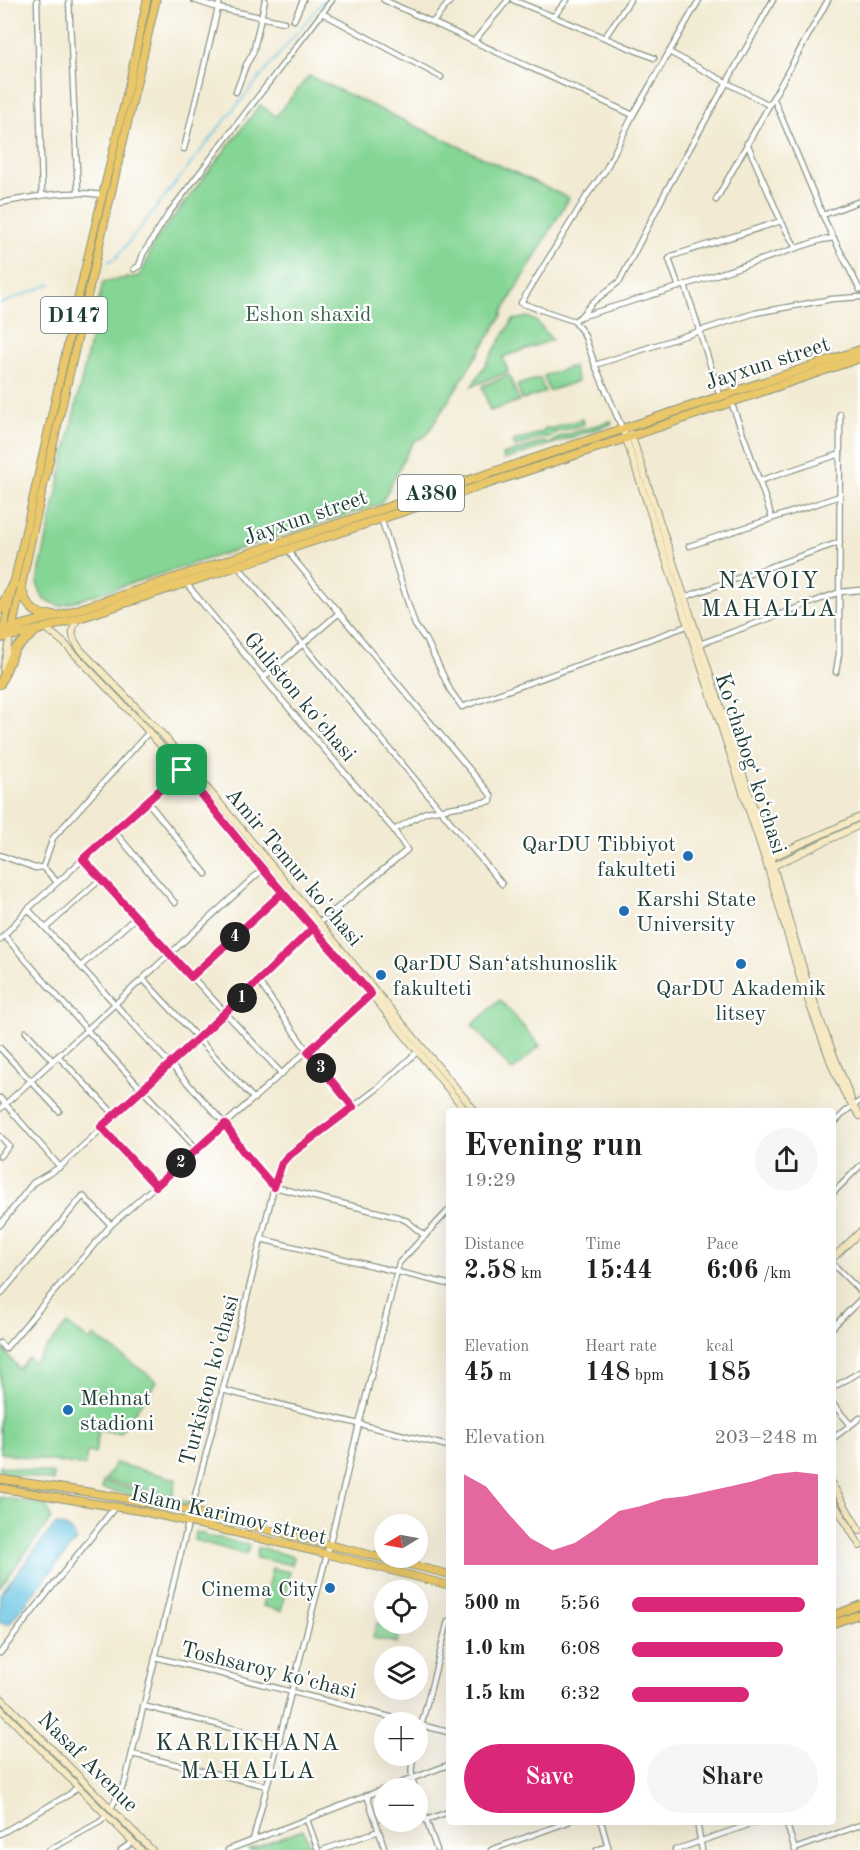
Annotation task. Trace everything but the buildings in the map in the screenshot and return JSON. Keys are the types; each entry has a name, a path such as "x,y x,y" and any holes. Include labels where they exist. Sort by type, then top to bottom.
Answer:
{"highway":[{"name":"Jayxun street","path":"627,433 720,396 860,350"},
{"name":"Jayxun street","path":"11,632 42,629 78,618 289,549 441,494 860,358"},
{"name":"Jayxun street","path":"1,636 64,614 384,514"},
{"path":"0,610 17,584"},
{"path":"17,584 27,605 35,611 47,615 64,614"},
{"path":"0,684 15,649 42,629"}],"main road":[{"name":"D147","path":"1,636 17,584 90,284 133,87 147,0"},
{"name":"D147","path":"11,632 17,584 102,195 153,19 156,0"},
{"path":"144,18 153,19"},
{"name":"Ko‘chabog‘ ko‘chasi","path":"627,433 770,867 792,956 833,1068 845,1094 860,1116"},
{"name":"Ko‘chabog‘ ko‘chasi","path":"663,545 685,597 690,627 700,644 767,859"},
{"name":"Amir Temur ko'chasi","path":"78,618 72,629 74,642 164,736 464,1108"},
{"name":"Amir Temur ko'chasi","path":"42,629 64,643 149,732 282,893 316,925 473,1108"},
{"path":"0,684 11,632"},
{"path":"767,859 860,817"},
{"path":"770,867 860,825"},
{"path":"836,1257 860,1232"},
{"path":"0,1488 1,1479"},
{"name":"Islam Karimov street","path":"1,1479 190,1511 446,1574"},
{"name":"Islam Karimov street","path":"0,1488 188,1521 446,1584"},
{"path":"836,1491 860,1531"},
{"path":"836,1507 860,1546"},
{"path":"836,1614 860,1605"},
{"path":"836,1623 860,1616"},
{"name":"Nasaf Avenue","path":"0,1697 152,1850"},
{"name":"Nasaf Avenue","path":"0,1708 141,1850"}],"street":[{"path":"37,0 42,195"},
{"path":"69,0 78,192"},
{"path":"194,0 218,8 284,22"},
{"path":"184,149 220,0"},
{"path":"236,92 246,64 253,53 265,0"},
{"path":"294,21 303,0"},
{"path":"134,269 139,266 169,213 332,0"},
{"path":"384,0 633,115"},
{"path":"398,7 404,0"},
{"path":"433,22 451,0"},
{"path":"474,42 508,0"},
{"path":"513,0 654,58"},
{"path":"554,16 567,0"},
{"path":"605,37 630,0"},
{"path":"627,433 595,365 584,333 574,321 521,303 605,171 633,115 699,0"},
{"path":"574,321 593,302 620,281 667,189 773,0"},
{"path":"716,200 828,0"},
{"path":"322,13 441,77"},
{"path":"669,52 769,105"},
{"path":"773,97 823,215 860,290"},
{"path":"747,143 781,221 796,248"},
{"path":"0,203 42,195 78,192 102,195"},
{"path":"823,215 860,201"},
{"path":"720,396 699,331 669,259 672,256 781,221"},
{"path":"580,317 834,238"},
{"path":"595,365 755,313 832,299 860,297"},
{"path":"731,401 772,518"},
{"path":"836,672 839,654 840,592 840,414"},
{"path":"759,481 840,454"},
{"path":"688,546 840,496"},
{"path":"384,514 416,625 428,643 450,690 462,707 690,627"},
{"path":"685,597 840,542"},
{"path":"0,1225 33,1183 60,1167 226,1014 316,925 407,850 394,830 426,812 491,801 491,795 293,558 289,549"},
{"path":"237,566 502,884"},
{"name":"Guliston ko'chasi","path":"185,582 263,678 394,830"},
{"path":"700,644 840,592 860,590"},
{"path":"263,678 339,614"},
{"path":"43,867 52,838 149,732"},
{"path":"0,940 28,909 182,770"},
{"path":"147,801 206,874"},
{"path":"114,831 176,903"},
{"path":"0,855 35,868 43,867"},
{"path":"83,859 282,1074"},
{"path":"43,867 57,882"},
{"path":"0,1109 263,869"},
{"path":"46,928 102,878"},
{"path":"191,977 282,893"},
{"path":"28,909 225,1124 242,1150 274,1187 398,1217 407,1221 425,1236"},
{"path":"81,966 136,917"},
{"path":"4,935 87,1030 197,1149"},
{"path":"143,979 254,1099"},
{"path":"259,982 308,1052 353,1107"},
{"path":"0,1343 5,1349 111,1225 371,994"},
{"path":"26,1032 53,1061"},
{"path":"0,1048 59,1111"},
{"name":"Turkiston ko'chasi","path":"111,1808 125,1782 190,1511 282,1163 378,1088 417,1052"},
{"path":"58,1056 115,1115"},
{"path":"0,1098 60,1167"},
{"path":"836,1121 860,1101"},
{"path":"101,1127 156,1186"},
{"path":"0,1136 9,1146 0,1156"},
{"path":"836,1190 860,1166"},
{"path":"0,1295 83,1196 111,1225"},
{"path":"253,1840 327,1554 396,1271 399,1263 446,1213"},
{"path":"261,1239 446,1283"},
{"path":"836,1265 860,1291"},
{"path":"836,1324 860,1300"},
{"path":"836,1386 860,1372"},
{"path":"222,1390 446,1445"},
{"path":"836,1408 850,1424"},
{"path":"836,1436 860,1418"},
{"path":"0,1653 115,1507"},
{"path":"422,1712 446,1628"},
{"name":"Toshsaroy ko'chasi","path":"155,1657 374,1713"},
{"path":"143,1706 280,1740"},
{"path":"428,1726 446,1731"},
{"path":"132,1754 267,1786"},
{"path":"414,1778 446,1766"},
{"path":"0,1833 70,1794 78,1785"},
{"path":"228,1850 374,1793"},
{"path":"367,1796 374,1816"},
{"path":"428,1819 446,1813"},
{"path":"49,1850 100,1822 107,1815"},
{"path":"307,1820 318,1850"},
{"path":"491,1850 560,1825"},
{"path":"597,1850 609,1848 601,1825"},
{"path":"697,1825 702,1850"},
{"path":"675,1850 748,1825"},
{"path":"787,1825 795,1849 860,1825"},
{"path":"428,1826 436,1850"},
{"path":"323,1850 376,1832"},
{"path":"379,1832 385,1850"},
{"path":"121,1850 133,1842"}],"green space":[{"name":"Eshon shaxid","path":"309,76 569,198 503,314 426,436 414,441 409,449 381,504 60,606 44,600 37,583 103,282 139,276 155,241 260,105 276,116"},
{"path":"528,317 537,322 552,340 503,357 508,372 472,386 513,320"},
{"path":"573,366 578,381 549,391 544,376"},
{"path":"509,375 519,401 490,411 482,386"},
{"path":"540,378 545,392 522,400 517,385"},
{"path":"582,419 584,424 554,433 551,438 544,437 515,447 513,441 543,432 545,428 553,428"},
{"path":"611,421 612,424 504,460 503,455 542,442 551,444 558,437"},
{"path":"500,1000 540,1046 512,1071 472,1025"},
{"name":"Mehnat stadioni","path":"67,1324 90,1341 94,1336 157,1381 120,1433 99,1430 95,1453 87,1452 85,1466 0,1453 0,1345 19,1369 28,1358 34,1363"},
{"path":"115,1463 176,1479 173,1495 105,1480"},
{"path":"0,1466 54,1474 53,1481 0,1472"},
{"path":"103,1482 189,1502 187,1506 102,1489"},
{"path":"0,1497 44,1505 49,1510 51,1519 0,1587"},
{"path":"195,1532 205,1534 207,1537 249,1545 248,1551 244,1554 194,1540"},
{"path":"258,1547 294,1557 292,1565 256,1558"},
{"path":"272,1568 290,1572 281,1611 263,1606"},
{"path":"374,1634 399,1634 397,1643 373,1638"},
{"path":"303,1829 311,1850 247,1850"}],"water":[{"path":"55,1525 68,1529 76,1540 9,1624 0,1623 0,1594"}],"waterway":[{"path":"108,262 117,257 229,115 324,0"},
{"path":"0,304 51,284"}],"place":[{"name":"QarDU Tibbiyot fakulteti","path":"688,856"},
{"name":"Karshi State University","path":"624,911"},
{"name":"QarDU Akademik litsey","path":"741,964"},
{"name":"QarDU San‘atshunoslik fakulteti","path":"381,975"},
{"name":"Mehnat stadioni","path":"68,1410"},
{"name":"Cinema City","path":"330,1588"}],"district":[{"name":"NAVOIY MAHALLA","path":"769,594"},
{"name":"KARLIKHANA MAHALLA","path":"248,1756"}],"route":[{"path":"182,770 83,859 191,977 282,893 313,928 371,994 308,1052 353,1107 287,1157 282,1163 274,1187 242,1150 225,1124 156,1186 101,1127 226,1014 313,928 182,770"}]}
